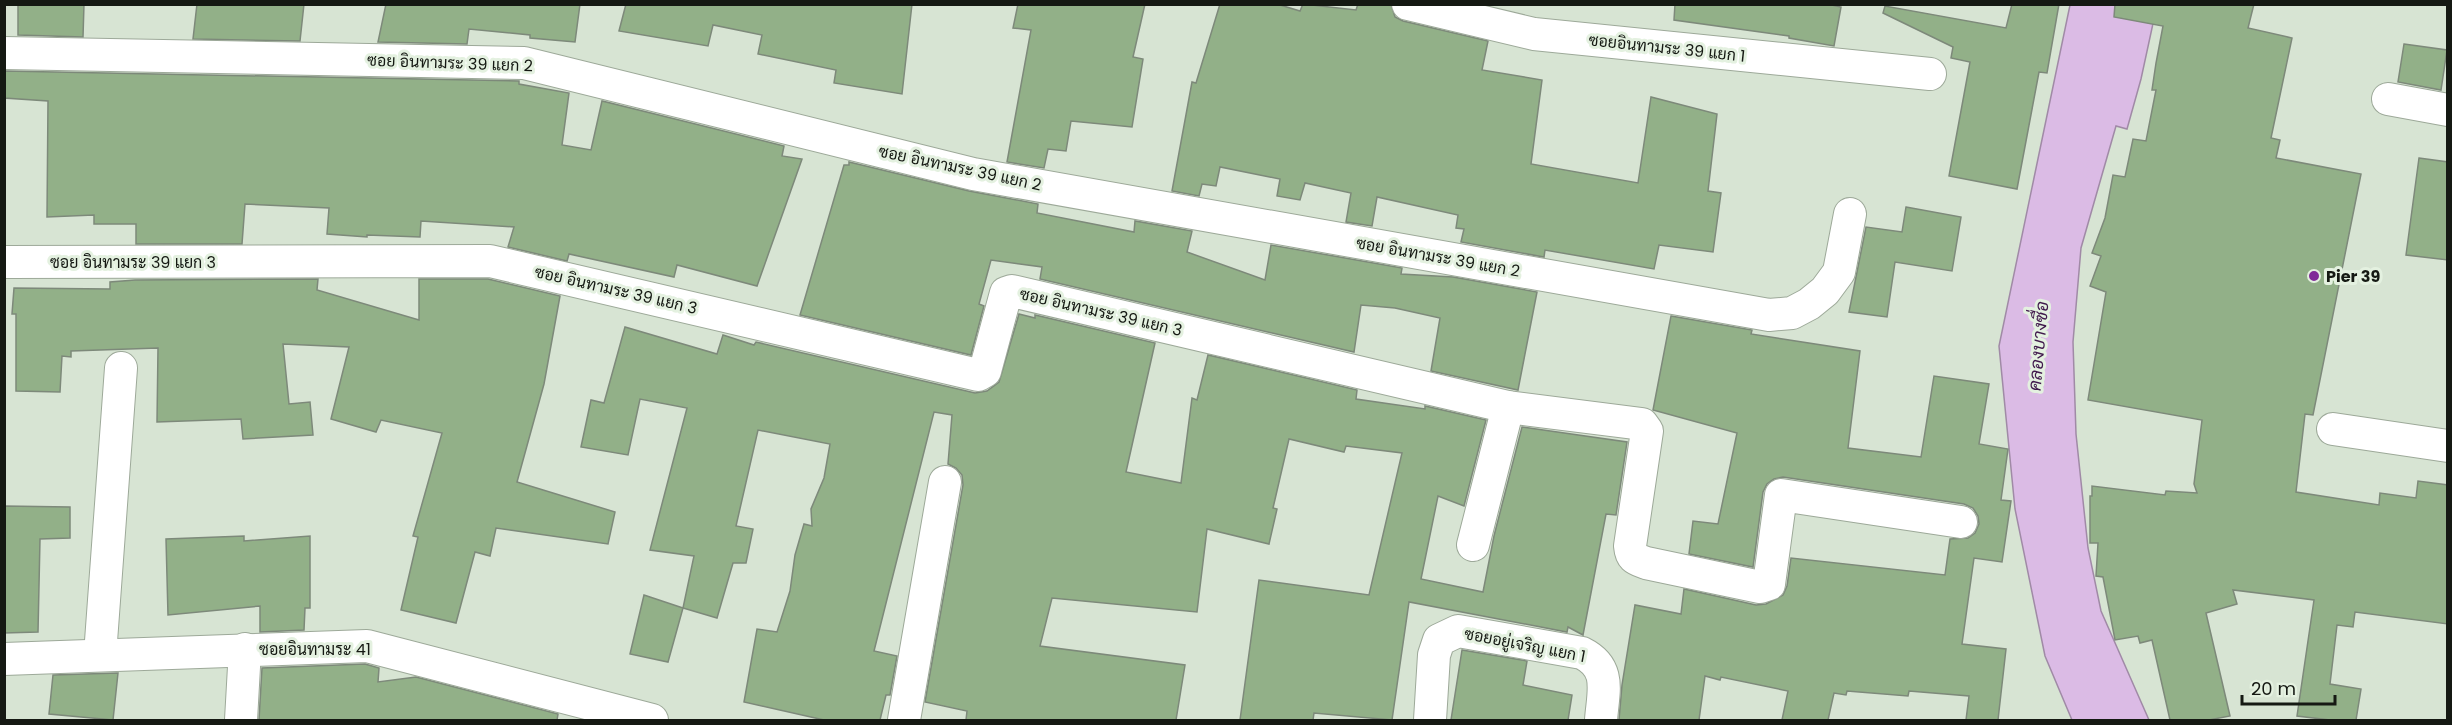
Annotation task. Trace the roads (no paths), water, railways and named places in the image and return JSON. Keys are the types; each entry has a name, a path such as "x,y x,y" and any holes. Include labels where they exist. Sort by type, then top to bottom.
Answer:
{"street":[{"name":"ซอยอินทามระ 39 แยก 1","path":"1408,4 1534,34 1930,74"},
{"name":"ซอย อินทามระ 39 แยก 2","path":"4,52 524,63 973,174 1769,315 1792,313 1826,291 1839,272 1850,213"},
{"path":"2388,99 2448,110"},
{"name":"ซอย อินทามระ 39 แยก 3","path":"4,262 490,261 978,375 985,371 1006,293 1012,291 1508,407 1642,424 1647,431 1630,546 1634,558 1646,563 1760,587 1769,584 1781,495 1961,522"},
{"path":"100,655 121,368"},
{"path":"1473,545 1508,407"},
{"path":"2333,429 2448,446"},
{"path":"904,720 945,482"},
{"name":"ซอยอยู่เจริญ แยก 1","path":"1431,720 1434,655 1439,640 1458,631 1582,652 1593,658 1605,677 1601,720"},
{"name":"ซอยอินทามระ 41","path":"4,659 367,646 652,720"},
{"path":"241,720 245,649"}],"water":[{"name":"คลองบางซื่อ","path":"2070,5 2157,5 2141,79 2127,129 2116,126 2081,248 2073,342 2076,434 2088,548 2101,611 2149,720 2072,720 2045,656 2015,509 1999,346"}],"place":[{"name":"Pier 39","path":"2314,276"}]}
